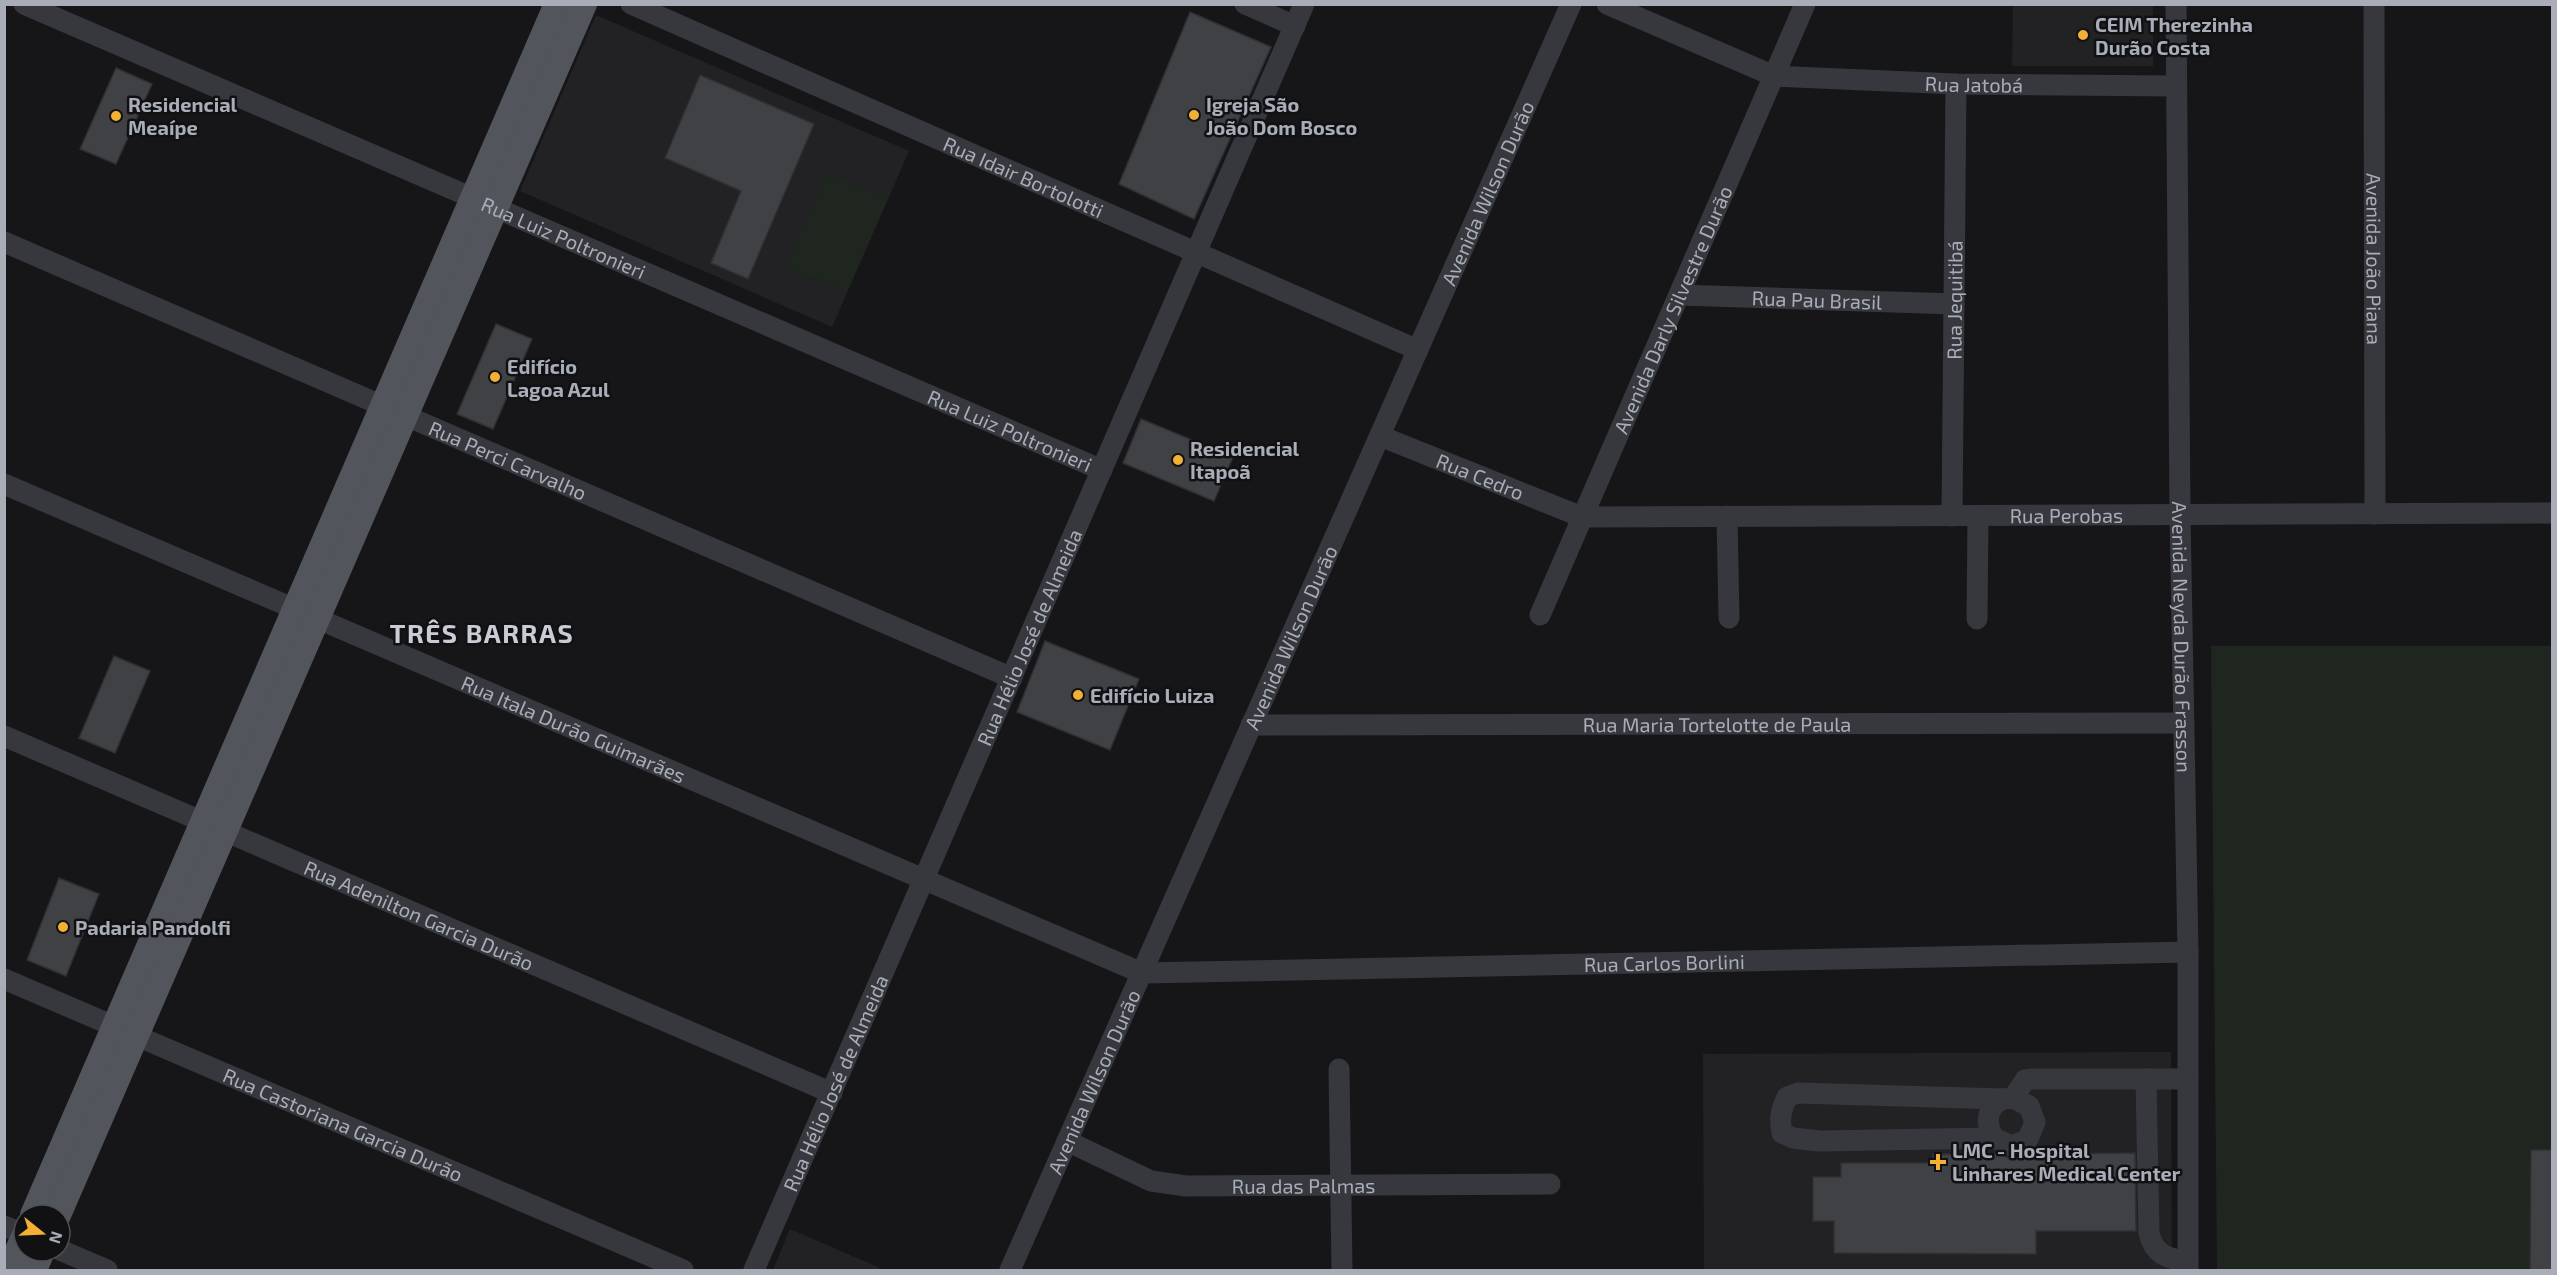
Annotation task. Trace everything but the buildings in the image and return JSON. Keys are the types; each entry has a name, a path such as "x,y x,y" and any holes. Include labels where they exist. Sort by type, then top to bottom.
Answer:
{"main road":[{"path":"62,1203 126,1031 484,203 557,4"},
{"path":"484,203 584,4"},
{"path":"39,1203 126,1031"}],"street":[{"name":"Rua Luiz Poltronieri","path":"24,4 1102,470"},
{"name":"Rua Idair Bortolotti","path":"631,4 1418,350"},
{"path":"1245,4 1295,26"},
{"name":"Rua Hélio José de Almeida","path":"754,1270 1304,4"},
{"name":"Avenida Wilson Durão","path":"1010,1270 1571,4"},
{"path":"1607,4 1774,76"},
{"name":"Avenida Darly Silvestre Durão","path":"1540,615 1805,4"},
{"name":"Avenida Neyda Durão Frasson","path":"2176,4 2180,515 2188,952 2188,1265"},
{"name":"Avenida João Piana","path":"2374,4 2375,514"},
{"name":"Rua Jatobá","path":"1774,76 1956,84 2176,86"},
{"name":"Rua Jequitibá","path":"1952,516 1956,84"},
{"name":"Rua Perci Carvalho","path":"4,242 1012,678"},
{"name":"Rua Pau Brasil","path":"1678,295 1954,304"},
{"name":"Rua Cedro","path":"1380,436 1582,517"},
{"name":"Rua Itala Durão Guimarães","path":"4,484 1142,973"},
{"name":"Rua Perobas","path":"1582,517 2553,513"},
{"path":"1727,516 1728,618"},
{"path":"1977,619 1978,516"},
{"name":"Rua Maria Tortelotte de Paula","path":"1251,725 2184,723"},
{"name":"Rua Adenilton Garcia Durão","path":"4,736 832,1093"},
{"name":"Rua Carlos Borlini","path":"1142,973 2188,952"},
{"name":"Rua Castoriana Garcia Durão","path":"4,979 683,1270"},
{"path":"1339,1069 1342,1270"},
{"path":"2146,1078 2152,1245 2161,1255 2188,1265"},
{"path":"1994,1138 1988,1126 1988,1117 1995,1104 2008,1099 2025,1080 2188,1079"},
{"path":"1798,1093 2008,1099 2029,1106 2035,1122 2028,1139 2012,1146 1994,1138 1820,1142 1793,1138 1782,1133 1779,1120 1787,1097 1798,1093"},
{"name":"Rua das Palmas","path":"1067,1141 1151,1181 1186,1186 1550,1184"},
{"path":"72,1255 107,1270"}],"shaded area":[{"name":"CEIM Therezinha Durão Costa","path":"2013,5 2153,5 2153,66 2012,66"},
{"path":"596,15 909,151 832,327 520,191"},
{"path":"827,172 888,199 847,292 786,266"},
{"path":"2211,646 2552,646 2552,1270 2217,1270"},
{"name":"LMC - Hospital Linhares Medical Center","path":"2171,1052 2172,1269 1704,1270 1703,1054"},
{"path":"790,1229 880,1268 879,1270 773,1270"}],"place":[{"name":"CEIM Therezinha Durão Costa","path":"2083,35"},
{"name":"Igreja São João Dom Bosco","path":"1194,115"},
{"name":"Residencial Meaípe","path":"116,116"},
{"name":"Edifício Lagoa Azul","path":"495,377"},
{"name":"Residencial Itapoã","path":"1178,460"},
{"name":"Edifício Luiza","path":"1078,695"},
{"name":"Padaria Pandolfi","path":"63,927"},
{"name":"LMC - Hospital Linhares Medical Center","path":"1938,1162"}],"district":[{"name":"TRÊS BARRAS","path":"482,632"}]}
